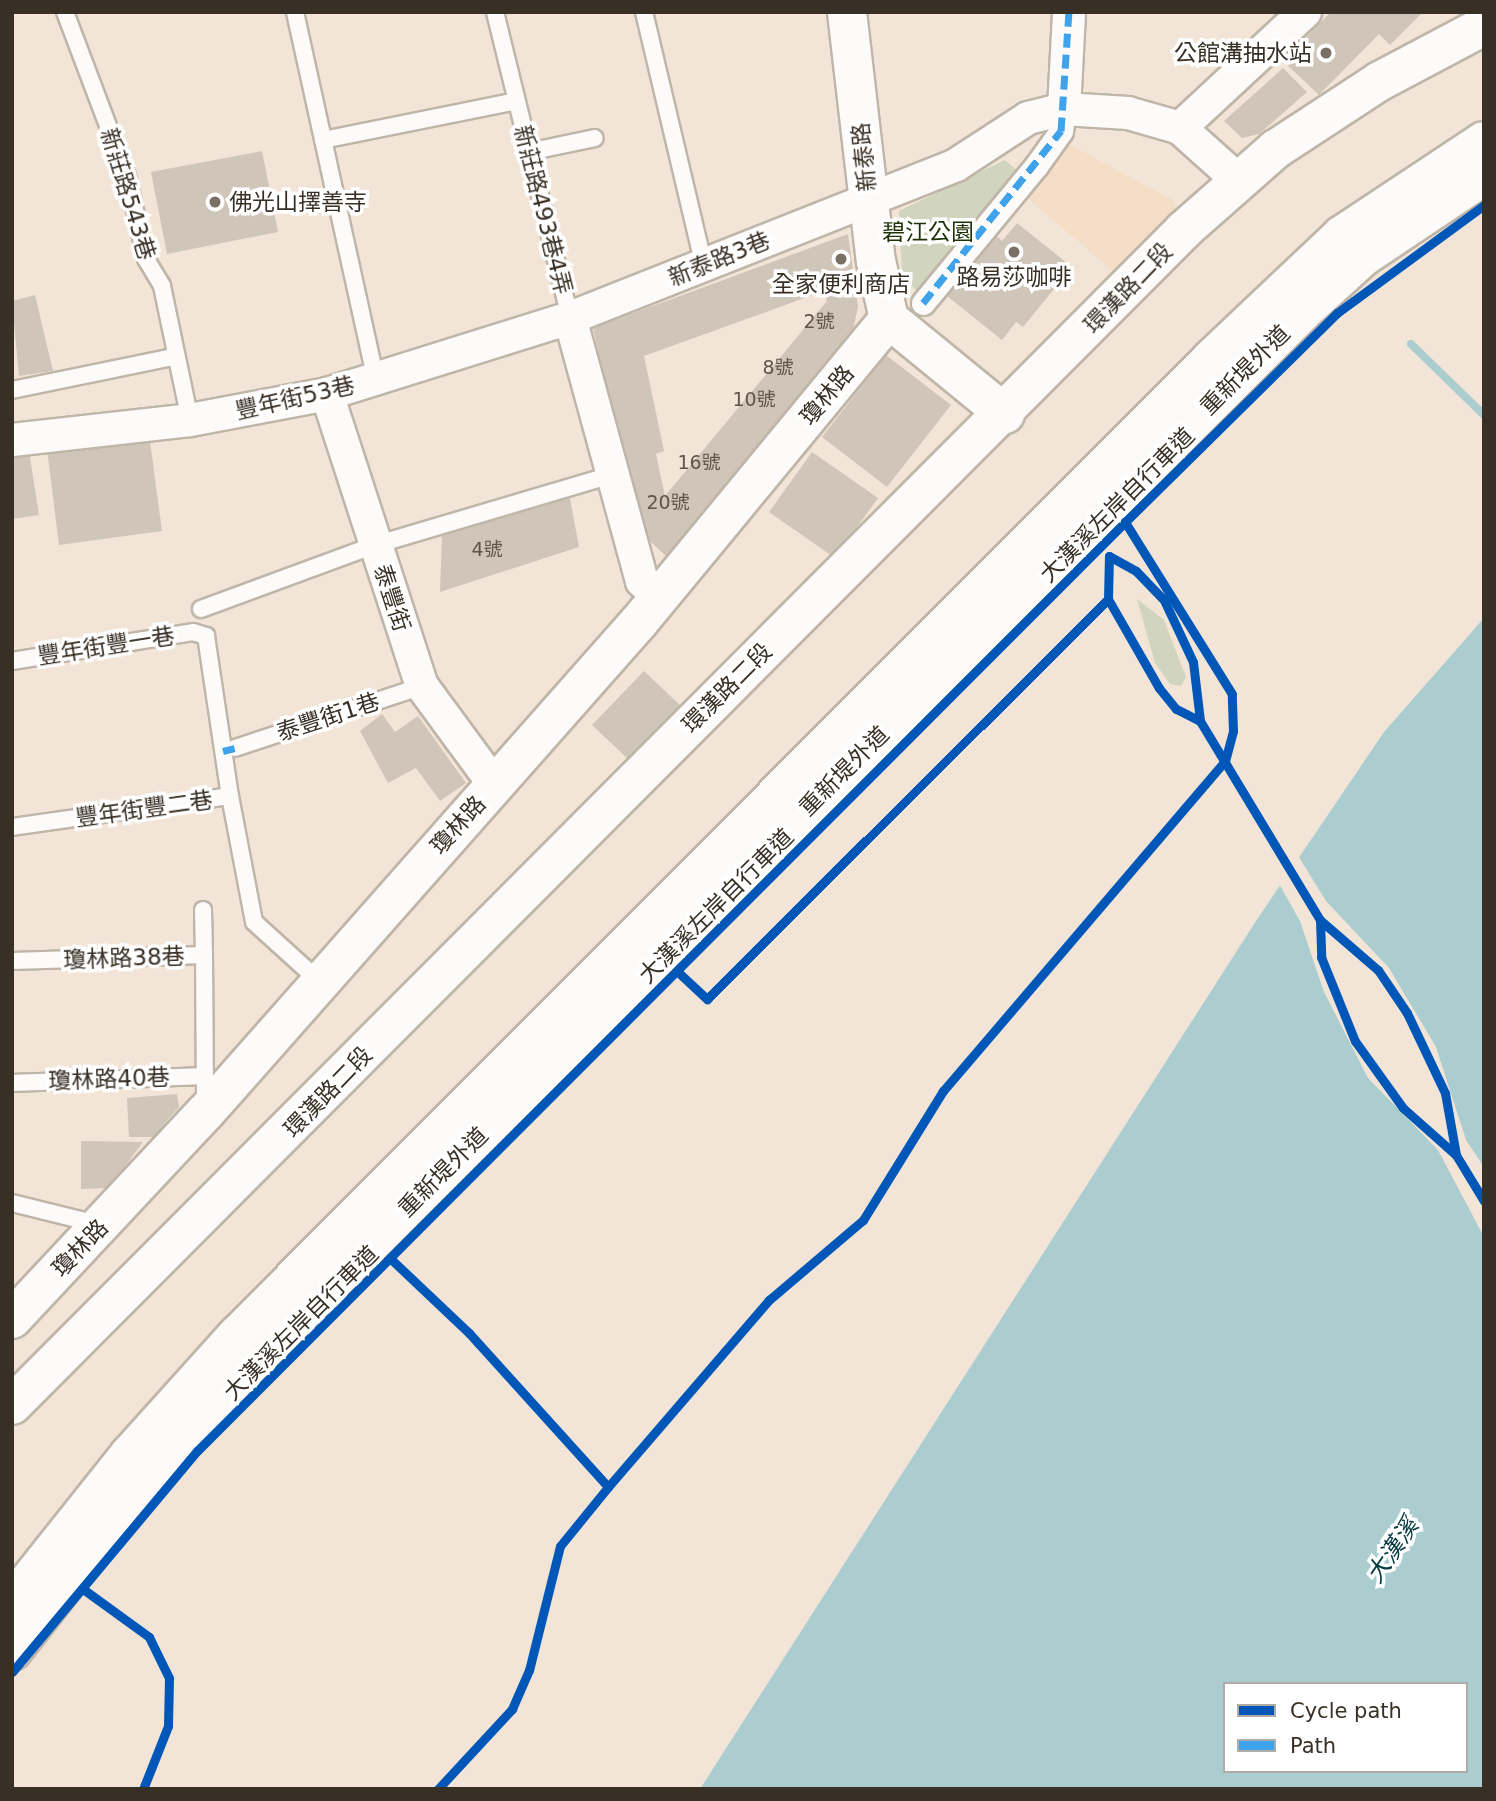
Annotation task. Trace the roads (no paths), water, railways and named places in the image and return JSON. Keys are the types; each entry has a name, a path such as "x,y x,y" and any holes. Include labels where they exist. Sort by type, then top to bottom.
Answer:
{"street":[{"name":"新泰路","path":"847,12 869,199 889,319"},
{"path":"923,303 1036,166 1061,131 1069,12"},
{"path":"1239,181 1180,128 1306,12"},
{"name":"環漢路二段","path":"12,1405 1239,181 1276,149 1380,81 1484,26"},
{"name":"新泰路3巷","path":"570,318 956,165 1028,118 1064,108 1128,113 1180,128"},
{"name":"重新堤外道","path":"12,1602 129,1455 237,1335 1211,359 1342,235 1484,141"},
{"name":"重新堤外道","path":"12,1651 168,1452 288,1327 1308,307 1363,257 1484,176"},
{"path":"570,318 642,581 659,597"},
{"name":"豐年街53巷","path":"12,440 190,420 327,394 570,318"},
{"path":"889,319 1005,414"},
{"name":"瓊林路","path":"12,1319 205,1114 318,980 659,597 889,319"},
{"name":"泰豐街","path":"327,394 422,687 494,784"}],"lane":[{"name":"新莊路543巷","path":"65,12 128,179 177,356 190,420"},
{"path":"295,12 376,379"},
{"name":"新莊路493巷4弄","path":"495,12 570,318"},
{"path":"644,12 704,265"},
{"name":"新莊路493巷4弄","path":"323,140 516,101"},
{"path":"528,152 595,138"},
{"path":"12,390 177,356"},
{"path":"201,609 375,545 614,474"},
{"name":"豐年街豐一巷","path":"12,661 193,632 206,636 230,796"},
{"name":"泰豐街1巷","path":"234,748 422,687"},
{"name":"豐年街豐二巷","path":"12,827 230,796 254,922 318,980"},
{"path":"203,910 204,955"},
{"name":"瓊林路38巷","path":"12,961 204,955 205,1114"},
{"name":"瓊林路40巷","path":"12,1083 205,1076"},
{"path":"12,1203 102,1225"}],"water":[{"name":"大漢溪","path":"1484,618 1484,1789 700,1789 1256,921 1384,732"}],"waterway":[{"path":"1411,344 1484,415"}],"place":[{"name":"公館溝抽水站","path":"1326,53"},
{"name":"佛光山擇善寺","path":"215,202"},
{"name":"路易莎咖啡","path":"1014,252"},
{"name":"全家便利商店","path":"841,259"}],"park label":[{"name":"碧江公園","path":"928,232"}]}
